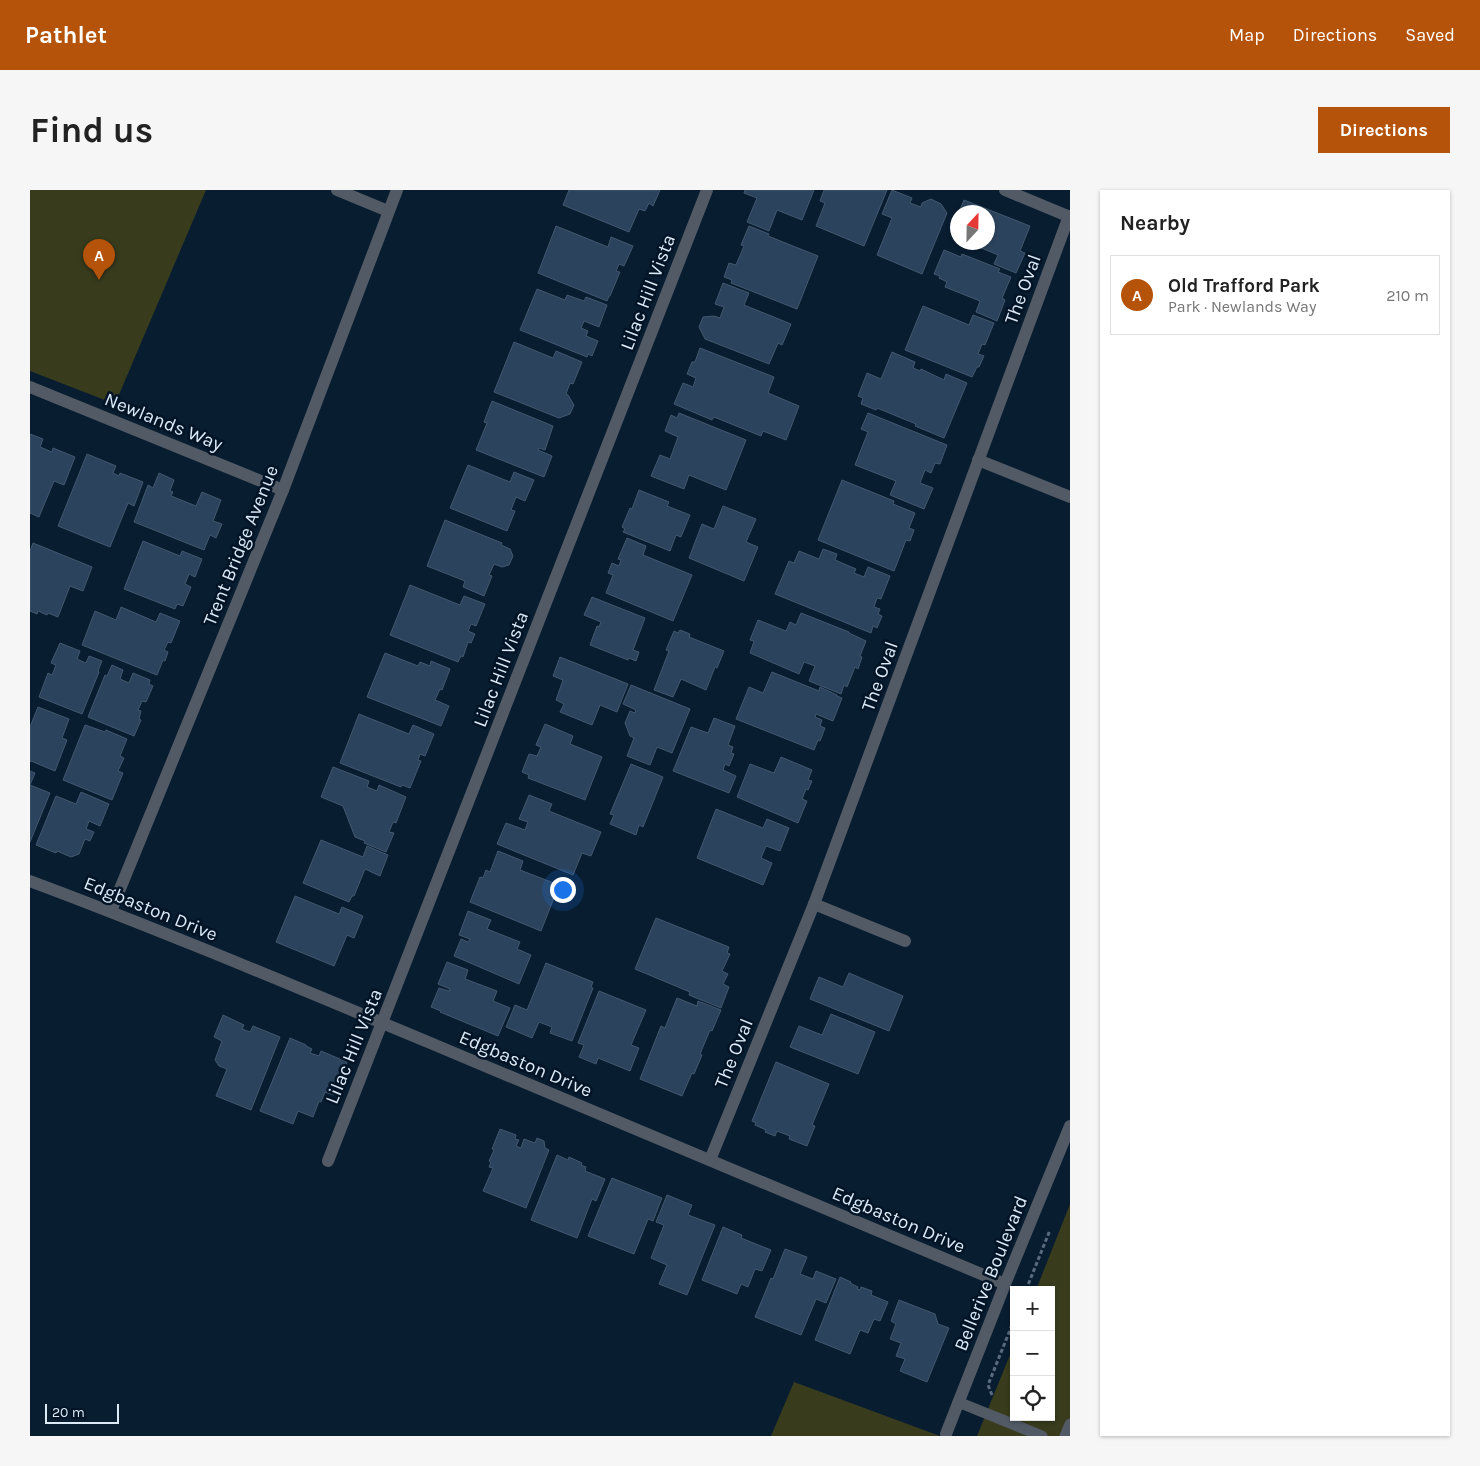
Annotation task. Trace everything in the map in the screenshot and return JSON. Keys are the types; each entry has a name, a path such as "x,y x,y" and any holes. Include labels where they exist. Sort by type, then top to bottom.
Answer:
{"street":[{"path":"337,190 388,211"},
{"name":"Trent Bridge Avenue","path":"111,911 283,490 397,190"},
{"name":"Lilac Hill Vista","path":"328,1161 707,190"},
{"path":"1005,190 1069,216"},
{"name":"The Oval","path":"710,1160 814,904 1069,216"},
{"name":"Newlands Way","path":"30,387 283,490"},
{"path":"978,460 1070,497"},
{"name":"Edgbaston Drive","path":"30,881 111,911 382,1023 1005,1284"},
{"path":"814,904 905,941"},
{"name":"Bellerive Boulevard","path":"946,1434 1070,1126"}],"lane":[{"path":"958,1402 988,1414 1020,1432 1042,1436"},
{"path":"1065,1436 1070,1424"}],"path":[{"path":"1028,1286 1052,1226"},
{"path":"988,1414 993,1398 988,1385 1010,1330"}],"green space":[{"path":"30,190 206,190 115,404 30,371"},
{"path":"1070,1204 1070,1436 977,1436 1010,1355 1010,1421 1055,1421 1055,1286 1038,1286"},
{"path":"794,1382 940,1436 771,1436"}],"building":[{"path":"569,190 660,190 653,206 649,203 645,211 639,209 629,232 563,205"},
{"path":"745,190 814,190 802,220 777,210 769,231 747,222 757,198 744,193"},
{"path":"824,190 887,190 864,246 816,226 825,203 820,201"},
{"path":"892,190 912,198 910,203 921,207 922,203 931,199 941,204 947,213 922,274 877,255 892,218 882,214"},
{"path":"964,200 977,205 962,205"},
{"path":"995,212 1030,226 1020,251 1025,253 1016,273 994,264 998,255 986,250 995,250"},
{"path":"556,226 608,247 611,237 633,246 624,266 619,264 616,271 620,272 607,301 538,273"},
{"path":"749,226 769,234 768,236 818,256 797,309 731,283 732,280 724,277 729,263 736,265 744,246 741,245"},
{"path":"944,250 961,257 962,254 1000,269 998,272 1011,277 1002,298 1005,300 997,321 976,312 980,301 945,287 947,282 934,274"},
{"path":"723,283 749,293 744,305 791,324 782,345 778,343 769,364 705,339 699,327 703,317 714,316 720,318 724,307 715,304"},
{"path":"537,289 565,300 567,295 584,301 586,297 607,305 599,327 584,321 581,328 588,331 586,336 598,341 592,356 588,354 587,357 520,330"},
{"path":"923,306 969,325 973,315 994,323 985,345 982,344 978,354 984,356 972,377 905,350"},
{"path":"514,342 553,358 556,351 582,362 573,384 570,383 566,394 574,405 570,414 559,418 494,392"},
{"path":"700,348 774,377 768,393 799,406 786,440 763,431 761,436 714,417 712,420 674,404 683,383 693,387 696,378 687,374 692,362 695,362"},
{"path":"892,352 915,362 913,368 920,371 921,369 944,380 946,374 967,383 944,438 877,408 876,410 861,404 863,398 858,396 867,373 881,379"},
{"path":"492,401 553,426 545,450 539,448 538,450 552,456 544,477 476,450 487,423 484,422"},
{"path":"679,413 746,440 726,490 689,475 684,489 651,476 660,455 670,459 678,437 665,431 671,415 677,418"},
{"path":"868,413 947,445 940,464 935,463 931,473 925,470 920,483 933,488 924,509 890,495 896,481 855,465 868,432 861,429"},
{"path":"30,434 43,439 40,447 52,452 53,448 75,457 64,485 54,481 39,517 30,513"},
{"path":"87,454 116,466 113,473 119,476 120,473 143,482 134,506 128,503 110,547 58,526"},
{"path":"468,465 510,482 514,472 534,480 525,501 516,497 511,510 515,511 507,531 450,508"},
{"path":"159,473 174,480 170,491 173,492 171,496 196,506 202,492 221,500 213,521 222,524 216,538 210,535 204,550 134,522 148,485 153,488"},
{"path":"842,480 894,501 893,504 915,513 909,528 914,530 910,541 906,540 894,571 818,540"},
{"path":"639,490 669,502 667,506 690,515 681,537 676,535 670,551 623,532 625,529 622,527 630,508 632,509"},
{"path":"723,506 756,519 746,542 758,547 744,581 689,558 702,524 714,529"},
{"path":"445,520 502,543 501,545 510,549 513,556 509,565 502,567 494,564 489,575 492,576 484,596 463,587 465,581 427,566"},
{"path":"627,538 646,546 643,555 692,575 673,621 606,593 613,575 608,573 612,563 619,566 621,560 618,559"},
{"path":"143,541 180,556 182,551 202,559 195,577 189,574 185,584 191,587 183,606 177,604 175,609 124,589"},
{"path":"33,543 92,567 83,591 70,586 58,617 48,613 47,615 38,611 37,614 30,611 30,551"},
{"path":"823,549 837,554 835,560 856,569 854,573 864,577 868,567 890,576 881,599 877,598 874,607 880,609 878,614 882,616 877,628 873,626 871,633 775,594 789,561 794,563 799,551 819,559"},
{"path":"410,585 460,605 464,596 485,604 476,626 471,624 468,631 475,634 471,643 468,642 463,657 461,656 458,662 390,635"},
{"path":"592,597 645,618 633,650 639,652 636,661 629,658 628,660 590,645 597,626 599,627 601,622 584,615"},
{"path":"121,607 156,622 160,613 180,621 171,643 168,642 164,650 168,652 157,675 82,645 95,611 116,620"},
{"path":"801,613 849,632 866,641 860,656 862,657 858,669 855,667 847,687 844,685 841,694 809,681 815,666 804,662 799,674 750,653 754,641 750,640 758,620 786,631 790,622 796,625"},
{"path":"680,630 690,634 689,637 724,651 706,690 681,679 673,697 654,690 669,651 666,650 674,631 678,633"},
{"path":"60,643 80,651 77,659 86,663 89,656 102,661 82,714 39,697 48,673 52,675 56,665 51,663"},
{"path":"385,653 418,666 420,662 430,666 431,661 450,669 442,690 440,689 435,700 449,706 441,726 367,697"},
{"path":"560,657 628,684 617,712 600,705 592,725 560,712 564,704 556,700 563,680 553,676"},
{"path":"112,665 123,670 120,679 129,683 133,673 150,680 149,684 153,686 146,702 142,701 138,710 141,711 139,719 141,720 134,736 88,717 105,675 107,676"},
{"path":"772,672 819,691 820,687 842,698 833,721 816,714 815,717 822,720 820,726 825,728 814,750 736,719 749,687 763,693"},
{"path":"631,685 690,709 672,753 657,747 650,765 627,756 634,738 630,736 625,723 630,711 635,713 636,710 623,704"},
{"path":"38,707 69,719 62,738 67,740 55,771 30,762 30,727"},
{"path":"359,714 409,734 413,725 434,734 425,756 420,754 418,760 421,761 410,788 402,785 401,787 340,763"},
{"path":"714,718 735,726 728,745 733,747 731,753 734,754 729,766 725,764 723,770 736,776 729,793 673,771 691,727 708,733"},
{"path":"545,724 573,736 570,744 602,757 585,800 528,778 529,775 522,772 529,754 537,756 541,747 536,745"},
{"path":"85,725 105,732 106,730 127,739 120,756 124,758 118,771 123,773 112,800 63,780"},
{"path":"781,757 812,770 808,780 812,781 802,799 807,801 798,823 737,797 750,764 774,773"},
{"path":"631,764 663,777 643,827 639,825 636,835 610,824 614,815 610,814"},
{"path":"333,767 369,781 367,787 377,791 379,785 406,797 396,823 393,822 389,832 394,833 386,852 355,837 343,806 321,797"},
{"path":"30,771 35,773 30,785"},
{"path":"30,785 50,793 30,842"},
{"path":"81,792 109,804 100,826 89,821 86,829 94,832 90,841 85,839 79,854 71,857 36,845 56,796 76,804"},
{"path":"529,795 552,804 549,811 601,832 591,856 582,853 573,875 497,844 506,823 525,830 528,822 519,819"},
{"path":"716,809 763,828 767,819 789,828 780,851 766,846 761,858 772,863 763,885 697,858"},
{"path":"321,840 363,857 367,846 388,855 380,876 365,869 354,896 352,896 349,902 303,883"},
{"path":"498,851 523,861 520,870 559,885 541,931 470,902 480,877 483,878 486,870 490,872"},
{"path":"295,896 339,914 342,907 363,916 354,938 347,935 334,966 276,942"},
{"path":"468,911 491,920 487,929 520,942 517,949 531,955 519,984 454,956 461,939 468,942 470,939 459,935"},
{"path":"656,918 729,947 727,953 730,954 722,971 728,974 723,984 729,987 721,1008 689,995 690,992 635,969"},
{"path":"447,962 468,970 465,979 497,991 493,1001 510,1008 498,1036 431,1007 439,988 449,991 450,989 438,984"},
{"path":"546,963 593,982 591,987 593,988 572,1041 550,1033 552,1027 539,1022 532,1038 506,1027 515,1005 527,1010"},
{"path":"849,973 903,996 889,1031 810,999 819,977 843,987"},
{"path":"599,991 646,1010 631,1045 639,1048 630,1071 598,1058 596,1064 579,1057 584,1045 578,1043"},
{"path":"677,998 697,1006 698,1001 721,1010 712,1031 710,1030 694,1074 692,1073 682,1096 640,1079 661,1026 665,1028"},
{"path":"831,1014 875,1032 858,1074 790,1047 799,1026 822,1035"},
{"path":"223,1015 244,1025 242,1029 250,1032 253,1026 280,1037 251,1110 216,1096 227,1069 219,1066 215,1060 222,1041 214,1037"},
{"path":"290,1038 312,1049 310,1053 319,1056 321,1051 347,1062 334,1095 325,1092 321,1102 319,1101 313,1117 298,1111 293,1124 260,1111"},
{"path":"776,1062 829,1084 812,1125 815,1126 807,1146 789,1139 790,1136 777,1131 775,1136 765,1132 766,1130 755,1125 756,1123 752,1121"},
{"path":"500,1129 516,1135 515,1139 519,1140 516,1146 521,1148 524,1139 535,1143 537,1138 544,1141 545,1148 549,1150 526,1208 483,1191 493,1168 489,1167 491,1162 489,1161"},
{"path":"557,1155 568,1160 569,1157 582,1163 581,1165 586,1167 585,1171 605,1179 596,1201 592,1199 577,1238 531,1220"},
{"path":"612,1178 662,1198 653,1221 648,1219 634,1254 588,1236"},
{"path":"667,1195 692,1205 688,1215 715,1225 687,1295 659,1284 667,1265 651,1258 664,1225 656,1222"},
{"path":"723,1227 742,1235 741,1238 771,1250 762,1271 755,1269 748,1287 741,1284 737,1294 702,1280"},
{"path":"785,1249 807,1257 800,1274 813,1279 816,1271 836,1279 826,1303 816,1299 801,1335 755,1317"},
{"path":"840,1277 851,1282 858,1287 857,1289 860,1290 861,1287 872,1291 871,1295 888,1302 880,1321 874,1319 868,1333 860,1330 850,1354 815,1340"},
{"path":"899,1300 935,1314 938,1324 949,1328 927,1382 900,1371 905,1359 896,1356 901,1343 890,1339 896,1324 891,1321"}],"place":[{"name":"Old Trafford Park","path":"99,280"}]}
